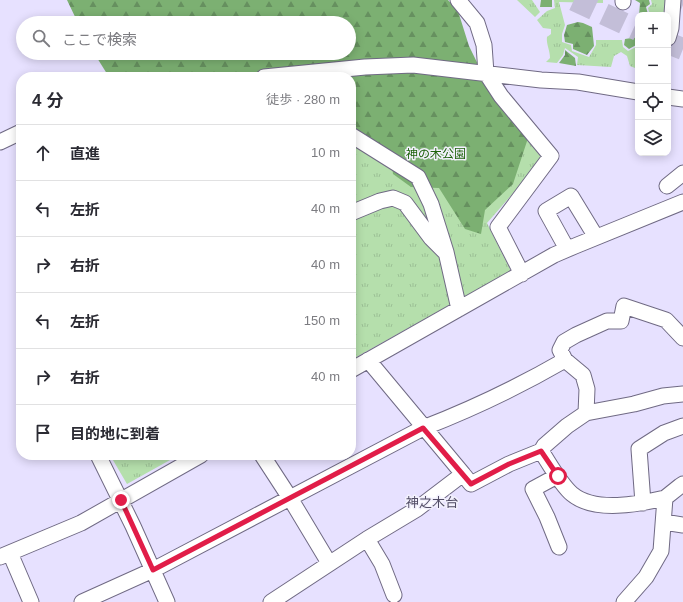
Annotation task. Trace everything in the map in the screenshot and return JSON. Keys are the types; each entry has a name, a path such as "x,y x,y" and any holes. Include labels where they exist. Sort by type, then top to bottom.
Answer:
{"street":[{"path":"458,0 477,23 484,45 486,73 501,96 551,156 498,226 522,274"},
{"path":"671,28 673,0"},
{"path":"314,72 365,67 413,65 541,80 578,82 635,92"},
{"path":"671,97 683,99"},
{"path":"0,142 16,134"},
{"path":"356,138 418,177 431,204 446,252 459,309"},
{"path":"667,186 683,173"},
{"path":"567,249 546,211 571,196 596,237"},
{"path":"356,211 380,201 392,198 405,203 431,238 446,252"},
{"path":"356,367 567,249 683,202"},
{"path":"586,413 587,389 583,375 565,360 560,350 564,342 607,321 621,321 624,306 666,320 683,338"},
{"path":"368,360 471,484 509,464 541,451 544,446 586,413 634,404 663,396 683,394"},
{"path":"82,602 153,570 423,428 462,413 547,371 565,360"},
{"path":"643,503 639,450 664,433 683,426"},
{"path":"541,451 572,494 585,501 604,505 643,503 665,498 683,484"},
{"path":"101,460 121,500 167,602"},
{"path":"31,602 5,555 81,522 192,460"},
{"path":"265,460 329,563"},
{"path":"271,602 329,563 417,509 463,474"},
{"path":"558,476 534,489 547,517 558,547"},
{"path":"624,602 646,576 661,552 665,498"},
{"path":"664,522 683,526"},
{"path":"367,539 382,564 394,595"}],"green space":[{"path":"67,0 448,0 458,11 469,46 494,97 529,135 513,184 485,210 481,234 465,229 439,188 411,187 393,174 390,151 356,140 356,72 106,72 98,60 356,60 356,16 75,16"},
{"path":"517,0 532,0 540,12 535,17"},
{"path":"541,0 552,0 552,7 540,7"},
{"path":"554,0 603,0 603,3 559,2 565,25 562,34 562,42 571,45 572,51 589,57 596,45 596,40 622,40 623,47 628,51 635,48 635,68 630,66 627,56 621,52 614,56 611,67 577,65 578,57 565,48 563,55 557,63 546,62 550,58 547,37 551,34 551,29 543,28 537,20 547,11 555,8"},
{"path":"635,0 649,0 650,4 646,7 647,12 639,12 640,3"},
{"path":"651,0 666,0 664,12 649,12 648,8 652,4"},
{"path":"578,22 592,27 594,46 587,55 573,49 573,44 565,42 564,35 567,25"},
{"name":"神の木公園","path":"356,26 486,80 544,158 487,223 511,271 356,357 356,72 351,72 350,60 356,60"},
{"path":"635,37 635,46 629,49 624,45 625,39"},
{"path":"565,50 575,58 576,66 559,63 565,55"},
{"path":"113,460 170,460 127,484"}],"tunnel":[{"path":"574,0 635,29"},
{"path":"671,0 683,5"},
{"path":"671,44 683,49"}],"district":[{"name":"神之木台","path":"432,502"}],"route":[{"path":"121,500 153,570 423,428 471,484 509,464 541,451 558,476"}]}
